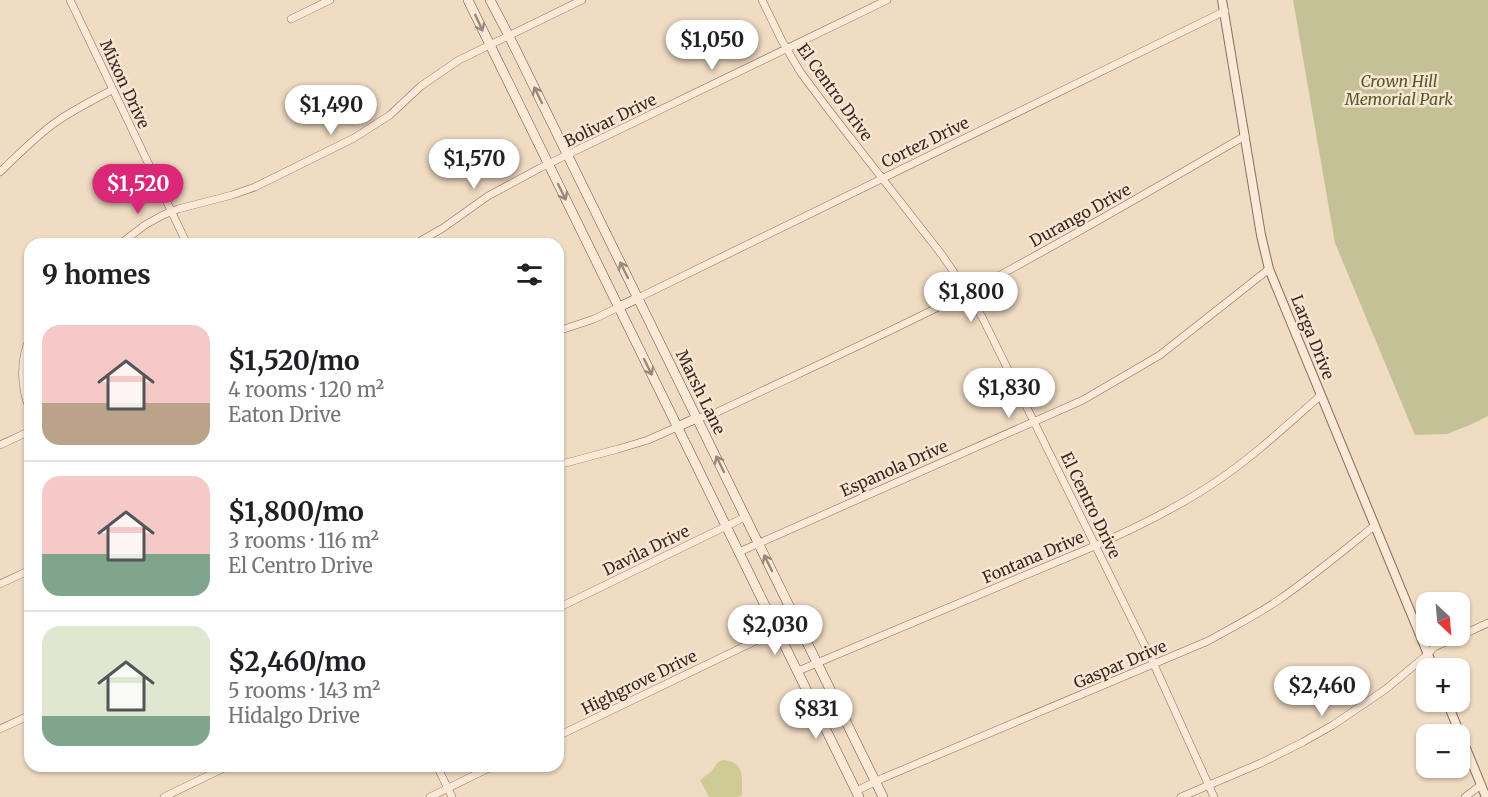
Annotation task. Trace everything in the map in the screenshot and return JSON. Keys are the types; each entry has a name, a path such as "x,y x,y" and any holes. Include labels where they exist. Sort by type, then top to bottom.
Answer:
{"main road":[{"path":"468,0 858,794"},
{"name":"Marsh Lane","path":"490,0 883,797"},
{"path":"619,308 638,298"},
{"path":"677,427 697,418"}],"street":[{"name":"Mixon Drive","path":"70,0 184,238"},
{"path":"291,19 330,0"},
{"path":"128,238 145,225 171,212 255,187 346,143 374,127 459,60 582,0"},
{"name":"El Centro Drive","path":"762,0 801,73 942,255 987,327 1154,665 1214,797"},
{"name":"Larga Drive","path":"1222,0 1261,235 1269,269 1430,658"},
{"name":"Bolivar Drive","path":"426,238 488,196 882,1"},
{"name":"Cortez Drive","path":"638,298 1225,11"},
{"path":"0,172 54,123 112,90"},
{"name":"Durango Drive","path":"697,418 709,416 967,292 1139,198 1245,136"},
{"name":"Espanola Drive","path":"739,552 1083,400 1160,355 1269,269"},
{"path":"564,329 619,308"},
{"path":"24,354 22,359 24,388"},
{"name":"Fontana Drive","path":"798,671 1096,545 1173,508 1218,480 1254,453 1320,396"},
{"path":"564,463 648,440 677,427"},
{"path":"0,445 24,434"},
{"name":"Davila Drive","path":"564,605 746,517"},
{"name":"Gaspar Drive","path":"858,794 876,782 1208,641 1276,602 1314,575 1374,526"},
{"path":"0,584 24,573"},
{"name":"Highgrove Drive","path":"564,733 797,621"},
{"path":"1470,631 1488,623"},
{"path":"1181,797 1261,763 1333,725 1386,689 1436,646"},
{"path":"1451,712 1486,797"},
{"path":"0,729 24,718"},
{"path":"164,797 216,772"},
{"path":"440,772 452,797"},
{"path":"430,797 481,772"},
{"path":"1465,797 1481,785"}],"shaded area":[{"path":"722,760 735,763 741,771 742,795 709,797 700,780"}],"green space":[{"name":"Crown Hill Memorial Park","path":"1293,0 1488,0 1488,416 1447,434 1415,435 1335,243"}]}
